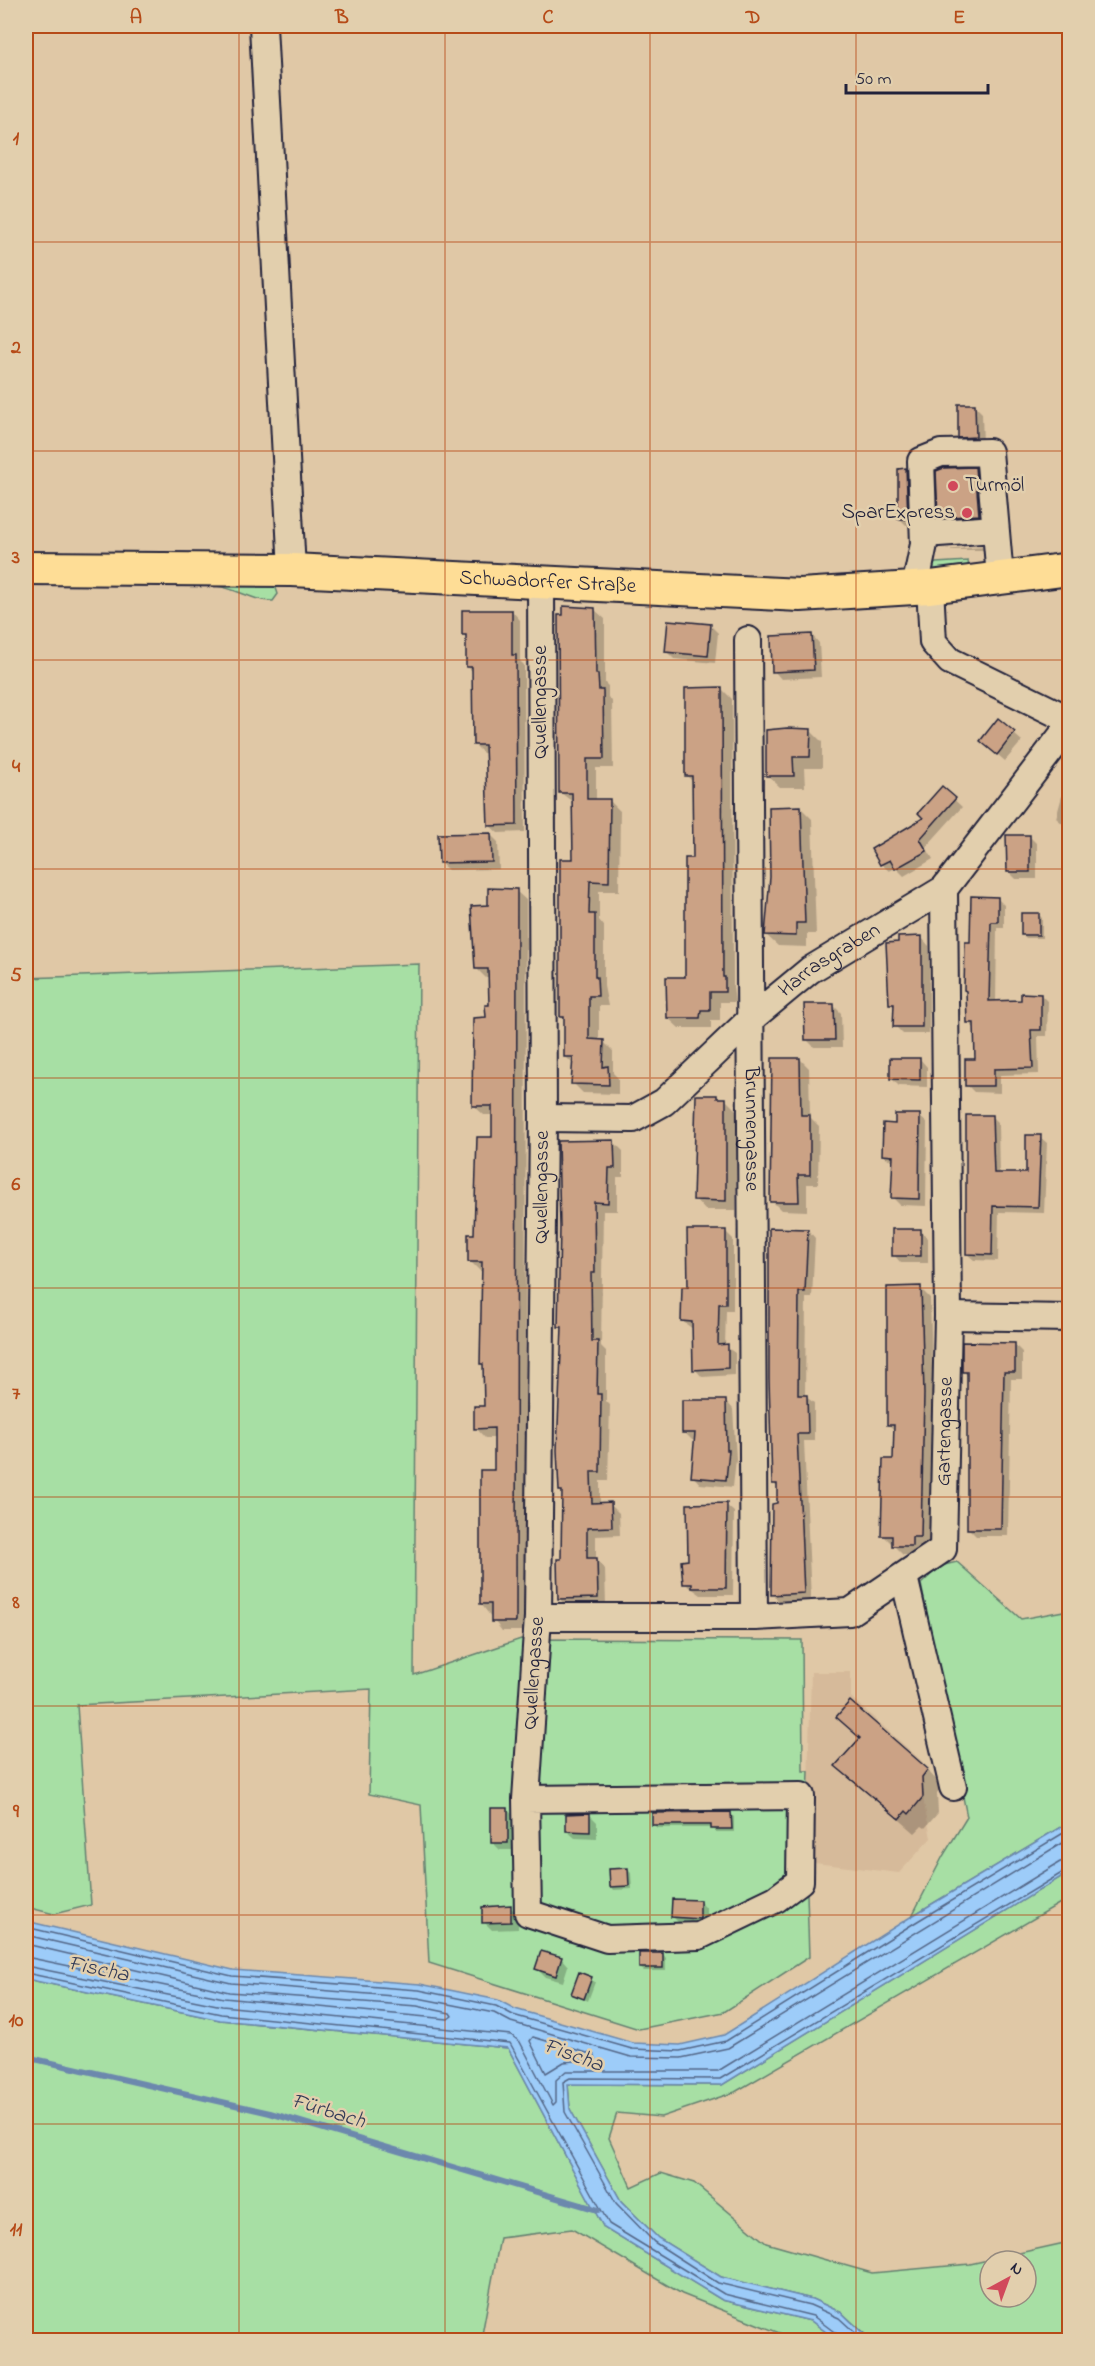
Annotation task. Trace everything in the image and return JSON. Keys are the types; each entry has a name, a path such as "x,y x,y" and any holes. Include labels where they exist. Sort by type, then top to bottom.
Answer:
{"main road":[{"name":"Schwadorfer Straße","path":"26,568 292,570 776,595 922,587 1070,569"}],"street":[{"path":"263,26 292,570"},
{"path":"1000,577 989,452 941,453 921,461 924,534 922,587 933,642 950,662 1070,720"},
{"path":"924,534 995,529"},
{"name":"Quellengasse","path":"526,1795 801,1796 800,1881 776,1899 699,1936 607,1939 528,1913 526,1795 538,1617 543,1118 541,583"},
{"name":"Brunnengasse","path":"748,640 754,1617"},
{"name":"Harrasgraben","path":"543,1118 633,1119 664,1102 752,1018 810,970 945,889 1070,725"},
{"name":"Gartengasse","path":"538,1617 754,1617 850,1612 944,1549 948,1316 945,889"},
{"path":"948,1316 1070,1318"},
{"path":"904,1577 953,1787"}],"shaded area":[{"path":"811,1672 851,1672 851,1697 923,1762 924,1803 931,1838 899,1873 806,1862"}],"green space":[{"path":"968,561 969,568 938,572 933,570 932,566 936,563"},
{"path":"26,582 275,585 278,594 273,601 266,601 216,586"},
{"path":"419,964 414,1675 521,1639 802,1640 803,1771 809,1771 806,1862 809,1957 724,2012 639,2029 429,1963 421,1805 369,1794 371,1689 77,1705 91,1905 54,1914 26,1907 26,978"},
{"path":"957,1562 1021,1619 1069,1610 1069,1822 912,1916 943,1856 967,1817 921,1584 940,1566"},
{"path":"1069,1872 1069,1898 735,2092 661,2117 617,2113 609,2138 631,2187 661,2173 694,2183 766,2243 872,2273 978,2262 978,2309 1038,2309 1038,2249 1069,2242 1069,2340 880,2340 868,2337 842,2313 812,2299 721,2277 658,2238 621,2201 570,2109 568,2084 722,2085"},
{"path":"26,1979 220,2020 508,2048 604,2228 722,2300 811,2321 837,2340 797,2340 682,2294 572,2229 500,2238 481,2340 26,2340"}],"water":[{"name":"Fischa","path":"1069,1822 1069,1872 722,2085 568,2084 570,2109 621,2201 658,2238 721,2277 812,2299 842,2313 867,2337 880,2340 837,2340 811,2321 722,2300 604,2228 508,2048 220,2020 26,1979 26,1921 233,1970 420,1984 498,2000 515,2009 633,2043 680,2045 724,2035 912,1916"}],"building":[{"path":"958,404 975,404 976,437 958,438"},
{"path":"975,467 979,515 938,518 936,471 944,468"},
{"path":"906,468 908,519 898,519 898,469"},
{"path":"563,606 595,608 596,674 598,674 599,690 603,690 604,759 587,759 587,799 610,799 609,882 590,881 589,914 595,914 595,977 597,977 598,996 589,996 589,1039 604,1040 603,1067 608,1066 609,1085 571,1084 573,1057 564,1057 564,1017 560,1017 560,859 573,859 572,793 559,793 558,615 563,615"},
{"path":"462,610 512,610 512,655 516,655 517,825 488,826 485,745 473,745 472,667 466,667 466,635 462,635"},
{"path":"668,620 711,624 708,656 665,652"},
{"path":"812,634 814,670 772,672 771,636"},
{"path":"722,687 723,977 725,977 725,992 710,992 710,1010 701,1010 700,1018 667,1018 666,977 685,977 685,858 693,858 692,776 685,776 685,688"},
{"path":"998,718 1015,732 997,755 980,741"},
{"path":"811,729 810,757 793,757 794,776 766,776 766,730"},
{"path":"942,786 956,798 920,839 927,851 895,869 890,860 880,865 871,849 923,818 918,813"},
{"path":"801,806 805,923 796,923 796,936 765,935 770,877 769,807"},
{"path":"491,833 492,862 439,863 438,834"},
{"path":"1006,835 1030,835 1030,872 1007,872"},
{"path":"488,888 517,889 516,1622 491,1622 491,1604 480,1604 480,1470 494,1470 494,1428 474,1429 474,1406 484,1406 483,1364 480,1364 482,1262 468,1262 468,1234 474,1234 477,1137 492,1137 492,1106 472,1106 473,1018 486,1017 485,1005 489,1005 488,969 475,969 471,906 488,905"},
{"path":"971,896 998,897 998,922 991,922 989,1001 1021,1000 1021,993 1041,994 1041,1030 1031,1030 1033,1068 994,1069 994,1086 965,1086 965,1059 975,1059 974,1023 967,1023 966,991 964,990 965,942 970,942"},
{"path":"1021,913 1039,913 1039,935 1021,935"},
{"path":"922,936 922,1027 893,1027 894,1004 889,1004 886,943 898,942 898,937"},
{"path":"804,1004 834,1004 835,1040 805,1040"},
{"path":"772,1058 800,1058 801,1115 810,1115 810,1175 798,1175 799,1202 770,1202"},
{"path":"890,1058 920,1058 920,1080 890,1079"},
{"path":"696,1095 717,1095 717,1098 726,1098 726,1201 693,1200"},
{"path":"895,1114 920,1114 919,1199 891,1198 893,1156 882,1155 883,1123 895,1124"},
{"path":"966,1115 992,1115 994,1173 1026,1173 1026,1135 1041,1135 1038,1207 993,1206 992,1255 966,1254"},
{"path":"614,1140 615,1168 609,1168 608,1203 594,1202 595,1273 591,1273 592,1341 598,1341 597,1394 601,1394 600,1472 591,1472 592,1503 611,1502 612,1527 587,1528 587,1558 597,1558 598,1598 558,1599 557,1559 561,1559 562,1491 559,1491 557,1450 562,1327 558,1327 560,1227 558,1141"},
{"path":"769,1228 808,1229 805,1292 799,1292 798,1395 807,1395 808,1434 797,1434 804,1593 771,1595 772,1504 777,1503 777,1484 772,1484"},
{"path":"892,1229 921,1229 921,1256 892,1256"},
{"path":"687,1230 726,1230 726,1304 719,1304 718,1345 728,1344 728,1368 693,1370 692,1322 681,1321 682,1287 688,1287"},
{"path":"921,1286 924,1394 921,1537 912,1537 912,1546 892,1546 892,1536 881,1536 883,1459 893,1459 894,1425 887,1425 887,1287"},
{"path":"962,1342 1015,1343 1015,1372 1004,1372 1001,1529 967,1529 967,1372 962,1372"},
{"path":"682,1400 726,1400 727,1450 729,1450 726,1480 691,1477 695,1433 682,1433"},
{"path":"727,1503 726,1588 692,1588 692,1584 683,1584 681,1561 688,1560 687,1504"},
{"path":"850,1701 928,1769 922,1777 923,1797 909,1814 906,1811 899,1819 835,1766 860,1738 836,1717"},
{"path":"491,1808 508,1808 508,1843 491,1843"},
{"path":"731,1812 732,1829 711,1829 711,1825 652,1825 652,1813"},
{"path":"590,1813 590,1832 566,1831 566,1814"},
{"path":"628,1868 629,1886 610,1887 609,1869"},
{"path":"672,1899 700,1900 700,1919 671,1917"},
{"path":"511,1905 511,1922 482,1923 482,1907"},
{"path":"541,1951 562,1957 556,1976 535,1969"},
{"path":"639,1953 663,1953 663,1968 639,1968"},
{"path":"579,1972 592,1977 584,1999 571,1994"}],"waterway":[{"name":"Fürbach","path":"26,2057 270,2113 598,2210"}],"place":[{"name":"Turmöl","path":"953,486"},
{"name":"SparExpress","path":"967,513"}]}
